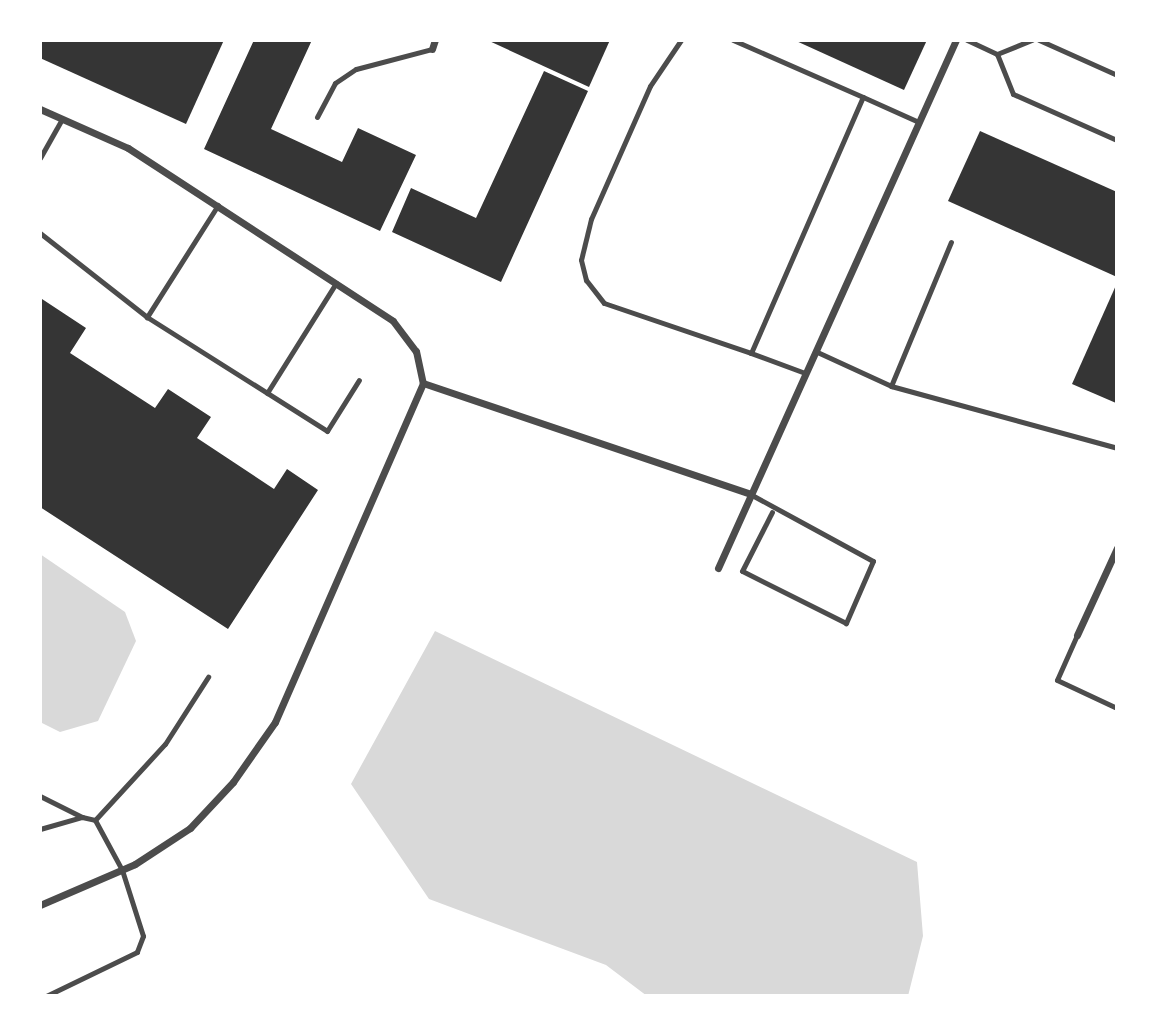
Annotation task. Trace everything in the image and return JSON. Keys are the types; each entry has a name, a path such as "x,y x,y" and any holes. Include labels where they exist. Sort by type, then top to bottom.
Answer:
{"street":[{"path":"432,49 435,40"},
{"path":"718,568 956,40"},
{"path":"40,109 128,148 219,203 393,321 416,351 423,383 275,722 233,782 190,828 122,870 40,905"},
{"path":"423,383 750,494"},
{"path":"1077,635 1117,548"}],"lane":[{"path":"681,40 650,86 591,219 581,260 586,280 604,303 805,373"},
{"path":"733,40 919,122"},
{"path":"967,40 997,54 1013,94 1117,140"},
{"path":"997,54 1032,40"},
{"path":"1039,40 1117,75"},
{"path":"317,117 335,83 356,69 432,49"},
{"path":"751,353 863,97"},
{"path":"40,158 62,119"},
{"path":"147,317 219,203"},
{"path":"40,233 147,317 327,431 359,380"},
{"path":"891,386 951,242"},
{"path":"267,393 336,283"},
{"path":"815,351 891,386 1004,412 1095,447 1117,448"},
{"path":"750,494 772,512 873,561 846,622 742,571 772,512"},
{"path":"1077,635 1057,680 1117,708"},
{"path":"95,820 165,744 208,677"},
{"path":"40,796 82,817 95,820 122,870 142,927 141,945 46,996"},
{"path":"40,829 82,817"}],"shaded area":[{"path":"40,554 125,612 136,641 98,721 60,732 40,722"},
{"path":"435,631 917,862 923,936 908,996 647,996 606,965 429,899 351,784"}],"building":[{"path":"40,40 224,40 186,124 40,58"},
{"path":"254,40 312,40 271,129 342,162 358,128 416,155 380,231 204,149"},
{"path":"487,40 610,40 589,87"},
{"path":"794,40 927,40 904,90"},
{"path":"544,71 588,91 501,282 392,232 411,188 476,218"},
{"path":"980,131 1117,192 1117,277 948,201"},
{"path":"1117,283 1117,402 1116,403 1072,384"},
{"path":"42,299 86,328 70,353 155,408 168,389 211,417 197,438 274,489 287,469 318,490 228,629 40,507"}]}
